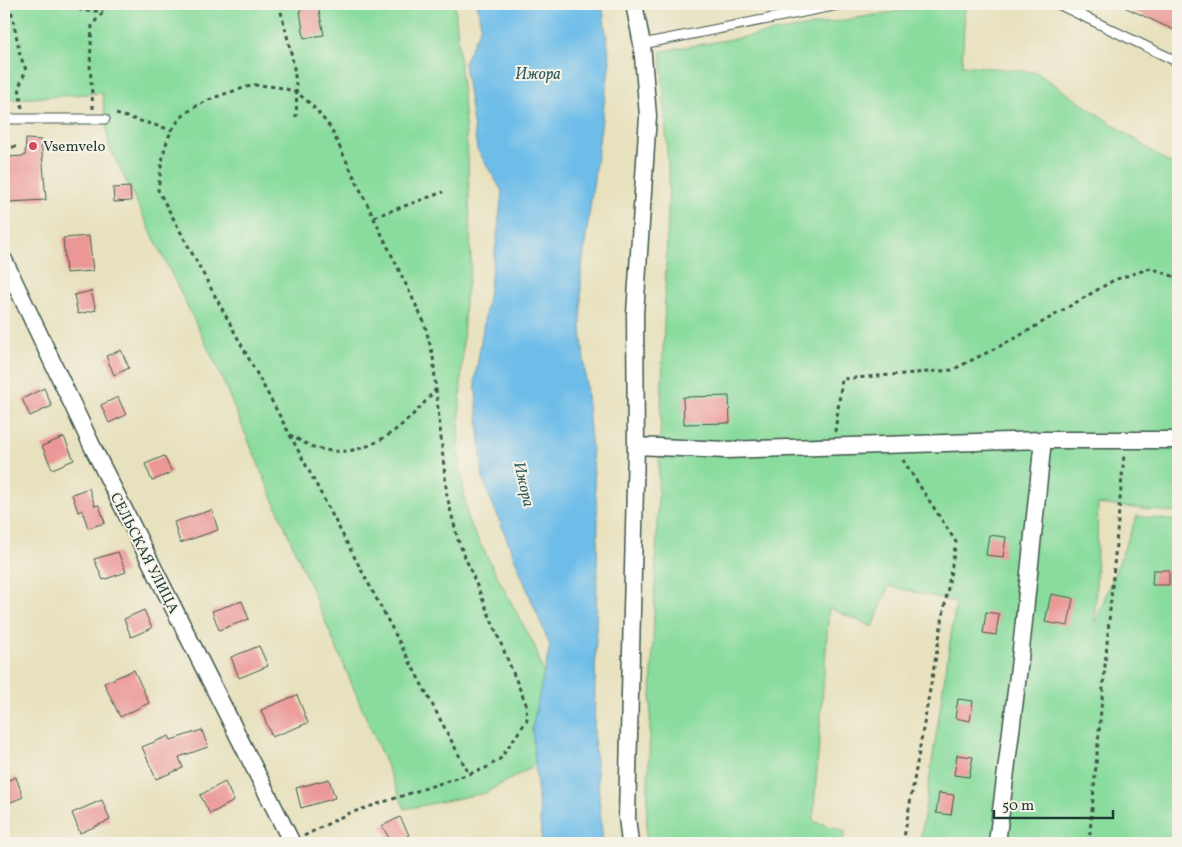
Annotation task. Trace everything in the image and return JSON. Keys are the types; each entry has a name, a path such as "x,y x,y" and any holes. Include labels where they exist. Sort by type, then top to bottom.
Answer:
{"street":[{"path":"630,843 627,817 636,446 635,314 648,116 642,44 634,4"},
{"name":"СЕЛЬСКАЯ УЛИЦА","path":"4,260 103,468 292,843"},
{"path":"636,446 726,450 1043,440 1178,440"},
{"path":"997,843 1020,660 1043,440"}],"lane":[{"path":"642,44 843,4"},
{"path":"1058,4 1178,62"},
{"path":"4,119 105,119"}],"path":[{"path":"10,4 20,55 26,70 19,87 23,114"},
{"path":"72,4 82,11 104,11"},
{"path":"93,112 90,65 92,25 104,11 104,4"},
{"path":"279,4 296,67 298,93 296,117"},
{"path":"292,843 347,814 469,774 484,769 500,759 527,720 526,704 458,540 448,496 433,356 424,322 330,127 312,105 298,93 284,86 254,85 220,96 193,108 172,130 163,156 158,190 469,774"},
{"path":"4,147 17,147"},
{"path":"374,217 443,192"},
{"path":"833,446 842,379 952,370 1014,339 1114,280 1151,268 1178,278"},
{"path":"290,435 317,448 348,452 380,441 413,416 436,389"},
{"path":"1089,843 1125,440"},
{"path":"894,444 933,510 956,542 903,843"}],"green space":[{"path":"4,4 455,4 468,159 471,266 465,299 458,450 468,521 535,647 569,747 485,793 405,809 217,367 109,146 102,93 4,100"},
{"path":"941,4 965,4 962,65 1036,72 1178,169 1178,513 1098,504 1095,623 1137,516 1178,521 1178,843 920,843 956,602 889,586 873,627 829,608 813,821 845,831 843,843 646,843 669,181 661,51"}],"water":[{"name":"Ижора","path":"477,4 602,4 610,61 581,274 581,327 598,521 594,737 603,843 542,843 532,728 550,646 483,480 475,380 497,238 502,191 477,149 464,63 481,26"}],"building":[{"path":"1118,4 1178,4 1178,32"},
{"path":"318,6 324,35 304,38 300,10"},
{"path":"26,139 41,140 46,200 8,202 6,157 25,156"},
{"path":"130,187 131,201 114,202 113,188"},
{"path":"89,236 93,271 66,273 63,238"},
{"path":"91,291 96,310 78,314 74,295"},
{"path":"121,350 129,368 114,375 106,356"},
{"path":"44,388 52,406 30,416 22,399"},
{"path":"729,396 730,423 684,424 683,397"},
{"path":"118,397 126,415 109,423 101,405"},
{"path":"64,437 74,460 52,469 42,446"},
{"path":"164,456 172,472 152,481 145,464"},
{"path":"89,488 95,506 99,505 105,523 88,528 82,510 78,512 72,494"},
{"path":"212,510 218,530 180,543 174,522"},
{"path":"989,535 1006,537 1003,557 986,555"},
{"path":"118,552 126,572 103,580 94,559"},
{"path":"1153,570 1169,570 1169,585 1152,585"},
{"path":"1051,594 1073,598 1068,626 1045,622"},
{"path":"242,601 249,619 219,630 212,611"},
{"path":"144,610 152,628 131,637 124,619"},
{"path":"986,612 999,614 996,635 983,633"},
{"path":"259,646 268,666 239,678 231,657"},
{"path":"134,670 149,703 120,717 104,683"},
{"path":"297,695 308,723 272,737 261,710"},
{"path":"958,699 973,701 970,721 955,718"},
{"path":"202,730 208,747 179,757 183,768 156,779 142,747 169,736 171,740"},
{"path":"957,755 973,757 969,777 954,775"},
{"path":"16,777 23,797 4,805 4,782"},
{"path":"329,779 335,798 301,808 296,788"},
{"path":"225,782 234,801 210,814 200,795"},
{"path":"939,793 954,795 951,815 936,813"},
{"path":"102,800 110,820 80,833 72,813"},
{"path":"400,817 409,835 392,843 382,826"}],"place":[{"name":"Vsemvelo","path":"33,146"}]}
